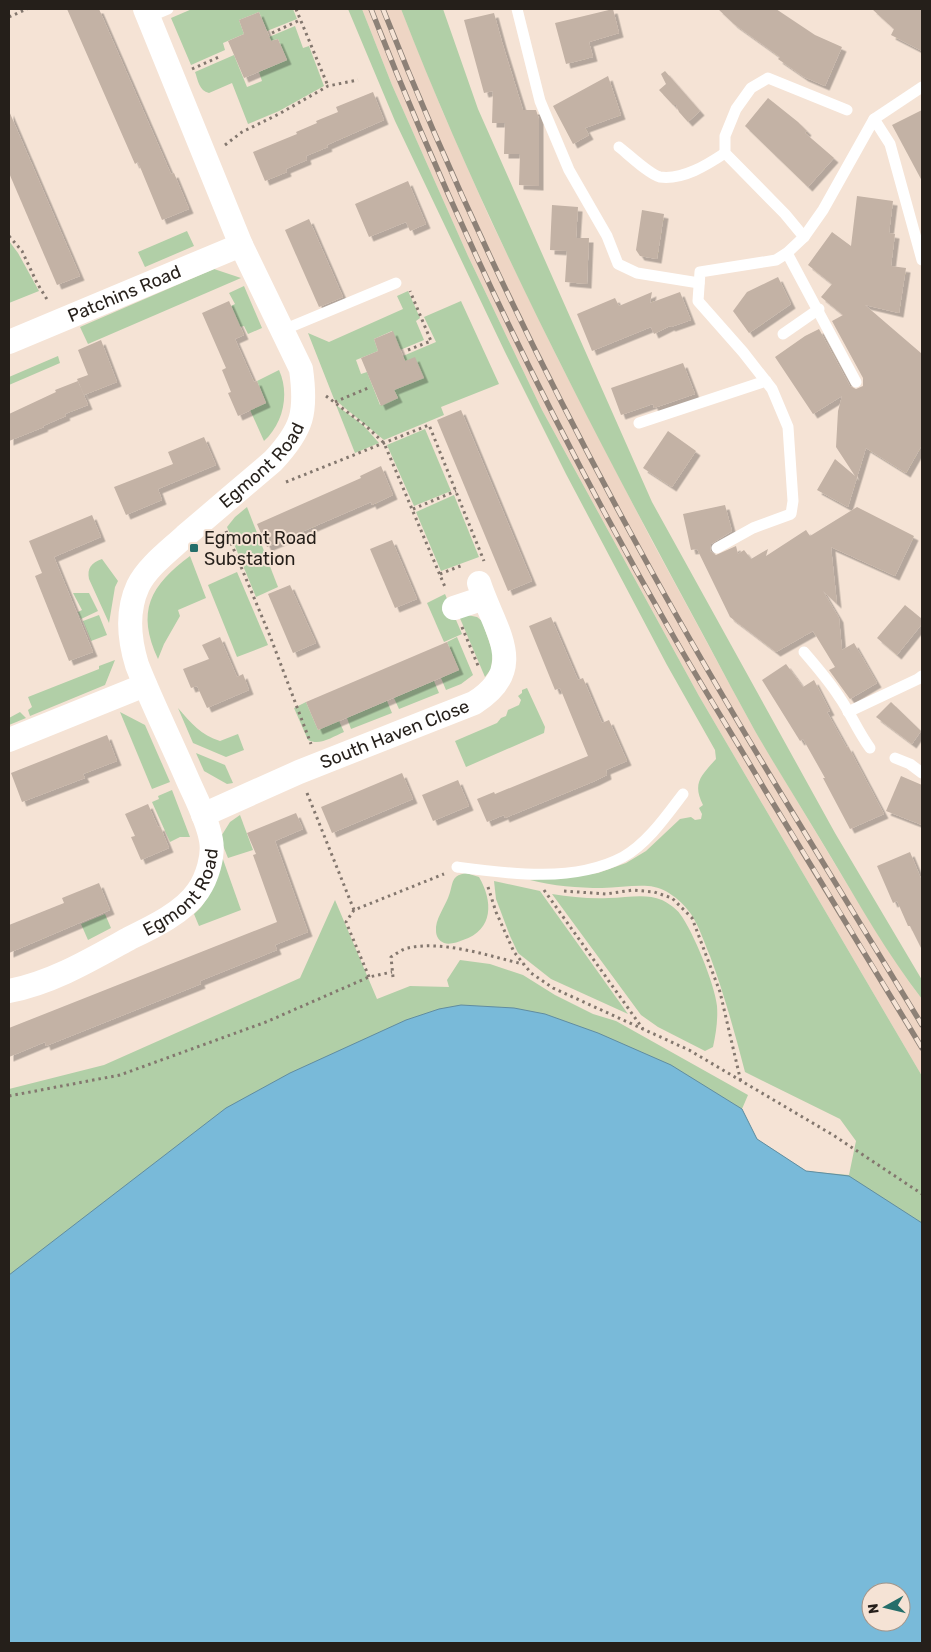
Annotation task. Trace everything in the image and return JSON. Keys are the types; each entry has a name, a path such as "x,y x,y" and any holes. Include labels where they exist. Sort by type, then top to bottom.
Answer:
{"street":[{"name":"Egmont Road","path":"9,990 38,982 94,958 161,922 190,901 205,878 211,853 211,841 203,815 145,685 133,651 130,626 134,598 139,584 156,562 273,461 289,444 300,423 303,397 301,369 241,245 173,77 154,12"},
{"name":"Patchins Road","path":"9,342 241,245"},
{"path":"454,608 482,590"},
{"name":"South Haven Close","path":"203,815 299,772 474,703 488,694 501,677 504,661 503,645 482,590"},
{"path":"9,740 145,685"}],"lane":[{"path":"516,9 540,101 569,170 607,236 618,264 637,273 699,283"},
{"path":"804,237 785,214 725,153 725,136 736,109 751,88 768,78 847,110"},
{"path":"717,548 753,528 792,514 793,501 788,427 772,389 743,352 698,301 700,272 776,260 787,252 804,237 823,210 874,119 922,87"},
{"path":"874,119 890,144 922,260"},
{"path":"619,147 643,167 659,177 682,175 705,166 725,153"},
{"path":"787,252 856,382"},
{"path":"283,330 396,283"},
{"path":"783,334 818,309"},
{"path":"639,423 766,381"},
{"path":"804,652 820,669 870,748"},
{"path":"848,712 922,676"},
{"path":"895,758 910,764 922,773"},
{"path":"458,867 511,874 543,875 600,866 624,856 652,834 684,794"}],"path":[{"path":"9,17 27,9"},
{"path":"296,9 328,86"},
{"path":"272,33 300,20"},
{"path":"173,77 221,56"},
{"path":"205,156 224,146 242,132 279,114 328,86 358,80"},
{"path":"9,236 22,251 37,283 60,321"},
{"path":"408,350 432,341 409,288"},
{"path":"302,377 366,426 384,443 474,656 488,694"},
{"path":"335,402 368,388"},
{"path":"278,485 429,425 485,565 482,590"},
{"path":"413,509 456,491"},
{"path":"216,509 270,636 312,747 299,772 354,910"},
{"path":"369,977 346,922 354,910 425,883 458,867"},
{"path":"487,884 504,932 514,952 531,973 553,988 689,1050 833,1135 922,1194"},
{"path":"549,889 542,887 644,1030"},
{"path":"558,890 575,893 606,894 633,890 654,892 672,898 692,918 720,992 741,1082"},
{"path":"393,977 391,957 407,948 434,946 461,949 524,964"},
{"path":"9,1096 120,1075 266,1022 369,977 392,972"}],"shaded area":[{"path":"362,9 401,9 442,110 490,219 558,359 653,543 755,731 850,889 909,982 922,999 922,1076 699,696 542,410 468,256 392,85"}],"green space":[{"path":"192,9 293,9 297,19 267,31 259,12 239,20 244,34 223,43 225,50 191,65 171,18"},
{"path":"348,9 362,9 392,85 468,256 542,410 699,696 922,1076 922,1643 9,1643 9,1089 104,1065 300,978 335,900 377,999 410,986 449,987 447,980 460,960 490,964 523,975 555,995 593,1014 616,1021 748,1095 742,1109 757,1139 806,1171 849,1175 856,1141 840,1119 745,1072 710,956 694,919 677,899 660,889 648,886 584,888 530,880 598,873 626,863 646,851 680,819 691,817 695,820 701,819 702,814 699,808 703,805 698,785 702,775 716,759 715,750 667,665 566,474 505,352 395,121"},
{"path":"401,9 443,9 478,109 652,502 835,833 922,980 922,999 874,929 755,731 665,565 583,409 506,251 434,91"},
{"path":"295,26 303,48 309,46 324,86 279,111 248,124 232,83 209,93 201,88 195,72 234,55 247,87 262,81 259,72 287,60 278,39 271,41 269,37"},
{"path":"187,231 194,246 145,267 138,252"},
{"path":"9,241 18,253 39,291 9,303"},
{"path":"214,269 241,278 88,344 80,327"},
{"path":"244,286 262,328 248,334 244,326 240,327 231,306 235,304 229,293"},
{"path":"408,291 420,318 416,321 424,340 400,350 392,331 374,339 378,351 356,360 361,374 367,372 380,405 398,398 394,390 423,378 405,361 403,356 436,342 424,317 461,301 499,384 441,407 444,415 384,440 334,399 308,333 329,342 403,309 397,296"},
{"path":"58,356 60,363 9,385 9,377"},
{"path":"279,370 284,389 283,408 276,426 264,441 250,410 266,403 257,381"},
{"path":"336,405 363,425 379,443 355,453"},
{"path":"425,429 451,491 414,506 387,445"},
{"path":"454,495 479,557 441,571 416,512"},
{"path":"247,507 278,587 256,597 227,527"},
{"path":"190,556 206,598 178,610 180,616 158,659 151,642 148,627 148,613 151,601 156,589 165,578"},
{"path":"102,559 118,581 115,587 109,623 89,579 91,566"},
{"path":"237,572 268,645 237,657 208,585"},
{"path":"73,593 89,593 98,611 81,619 78,612 82,610"},
{"path":"445,594 462,634 444,642 427,603"},
{"path":"99,615 107,635 91,641 83,621"},
{"path":"459,616 477,617 482,621 493,653 491,669 485,677"},
{"path":"457,637 473,675 461,684 446,690 441,678 459,670 447,642"},
{"path":"115,660 105,685 30,716 28,710 32,707 28,697 99,669 99,666"},
{"path":"434,681 439,693 399,709 394,698"},
{"path":"527,688 545,727 544,733 466,767 455,741 497,723 506,716 508,710 519,705 521,700 518,696 522,693 522,690"},
{"path":"387,701 392,713 351,729 347,718"},
{"path":"306,702 318,730 339,721 344,732 322,741 312,742 308,740 294,708"},
{"path":"178,708 197,728 213,738 220,741 238,734 244,750 226,757 193,743"},
{"path":"20,712 26,718 9,725 9,718"},
{"path":"120,712 145,725 170,782 152,789"},
{"path":"196,753 225,765 233,783 227,784 204,771"},
{"path":"172,790 190,837 180,837 170,842 152,802 159,799 158,796"},
{"path":"240,815 253,850 228,858 220,838 230,822"},
{"path":"220,851 241,910 199,926 194,914 209,893 215,877"},
{"path":"466,873 479,877 484,886 487,896 488,914 481,929 473,935 449,944 444,943 439,940 437,935 437,923 454,879"},
{"path":"494,881 540,891 628,1014 551,979 518,953 496,899"},
{"path":"552,894 595,898 649,897 662,900 677,910 697,945 708,972 715,997 717,1016 713,1047 705,1051 658,1027 641,1015"},
{"path":"105,914 111,928 88,940 81,924"}],"water":[{"path":"461,1005 514,1008 545,1014 598,1033 671,1065 742,1109 757,1139 806,1171 849,1176 922,1223 922,1643 9,1643 9,1275 226,1108 290,1073 406,1020 439,1009"}],"building":[{"path":"67,9 99,9 171,174 174,173 189,209 162,220 138,162 135,164"},
{"path":"613,9 619,33 589,42 593,57 566,64 555,23"},
{"path":"718,9 776,9 815,35 842,47 825,86 804,77 778,59 780,57 734,24"},
{"path":"872,9 922,9 922,51 891,35 894,29"},
{"path":"259,12 271,41 278,39 287,60 244,78 228,41 244,34 239,20"},
{"path":"494,13 523,110 536,110 539,119 539,186 519,185 520,154 504,154 505,123 492,123 493,91 484,93 464,20"},
{"path":"665,71 700,111 688,122 679,112 676,105 673,105 659,90 666,84 661,74"},
{"path":"608,76 621,115 585,128 589,135 573,144 553,106"},
{"path":"373,92 384,120 327,145 328,147 306,156 307,160 286,169 287,172 265,181 253,152 297,134 296,132 317,123 316,121 338,112 336,107"},
{"path":"768,98 798,122 807,131 805,133 834,158 808,187 745,126"},
{"path":"922,110 922,181 892,125"},
{"path":"9,111 80,276 57,285 9,173"},
{"path":"408,181 426,224 410,231 406,222 369,237 355,204"},
{"path":"857,196 893,201 889,233 895,234 891,266 906,268 899,313 865,305 922,354 922,445 906,473 866,448 848,507 817,490 835,459 855,476 836,447 838,411 842,396 813,414 775,357 805,336 819,329 850,386 856,389 863,386 863,378 832,321 843,315 821,297 832,284 808,265 832,232 851,246"},
{"path":"552,205 578,207 576,238 589,238 587,284 565,282 567,251 550,250"},
{"path":"642,210 664,214 657,259 640,256 636,250"},
{"path":"309,219 343,297 319,307 285,230"},
{"path":"778,277 791,304 749,333 733,311 747,292"},
{"path":"652,292 650,303 680,292 691,320 670,326 654,334 651,327 592,351 577,314 615,298 619,306"},
{"path":"229,301 244,335 235,339 254,382 257,381 266,403 238,416 228,393 231,392 222,370 226,368 202,313"},
{"path":"393,331 405,361 415,357 424,378 394,390 398,398 381,406 361,358 378,351 374,339"},
{"path":"101,340 117,382 84,395 77,379 88,375 78,350"},
{"path":"683,363 695,394 654,408 653,404 621,415 611,388"},
{"path":"78,381 88,405 65,414 66,416 44,427 9,441 9,414 56,392 55,390"},
{"path":"461,410 532,581 508,591 437,420"},
{"path":"668,431 696,451 672,487 643,468"},
{"path":"204,437 216,465 158,489 162,500 126,515 114,487 173,464 168,452"},
{"path":"381,466 393,495 372,505 371,502 267,547 257,524 361,478 360,476"},
{"path":"725,505 732,531 711,544 710,551 716,555 736,546 738,554 744,550 751,559 768,549 766,556 806,530 810,536 857,507 914,536 895,576 831,547 837,604 823,591 839,618 842,650 854,643 877,683 850,699 829,670 835,667 813,631 776,652 730,617 697,549 691,550 683,514"},
{"path":"92,515 101,537 54,557 93,652 69,661 35,576 42,573 29,541"},
{"path":"392,540 417,599 395,608 370,549"},
{"path":"290,585 316,643 293,653 268,594"},
{"path":"905,605 922,619 922,624 897,655 877,638"},
{"path":"551,617 578,680 583,678 602,723 609,720 627,761 606,770 607,775 595,781 505,818 504,815 487,822 477,799 494,792 495,794 588,756 560,688 555,690 529,626"},
{"path":"220,637 237,677 243,674 249,690 207,708 197,686 191,688 183,669 209,659 202,645"},
{"path":"447,642 459,670 318,730 306,702"},
{"path":"786,664 803,687 814,680 830,711 827,712 847,748 848,746 884,814 850,829 803,739 800,741 762,680"},
{"path":"891,702 921,731 912,744 876,717"},
{"path":"107,735 117,761 83,774 85,778 22,802 11,773"},
{"path":"402,773 413,799 332,833 321,807"},
{"path":"901,776 922,785 922,825 886,811"},
{"path":"458,780 469,806 433,821 422,795"},
{"path":"148,804 169,848 141,860 131,837 135,836 125,814"},
{"path":"296,813 303,829 275,841 308,932 275,945 277,950 200,981 201,984 46,1046 45,1042 9,1057 9,1028 277,922 253,855 256,854 247,833"},
{"path":"910,852 922,881 922,950 910,926 908,926 897,901 893,903 877,866"},
{"path":"99,883 110,910 9,953 9,925 64,903 62,898"}],"railway":[{"path":"371,9 437,169 473,248 509,326 587,481 694,672 922,1048"},
{"path":"383,9 411,79 503,285 605,486 709,672 922,1025"}],"place":[{"name":"Egmont Road Substation","path":"194,548"}]}
